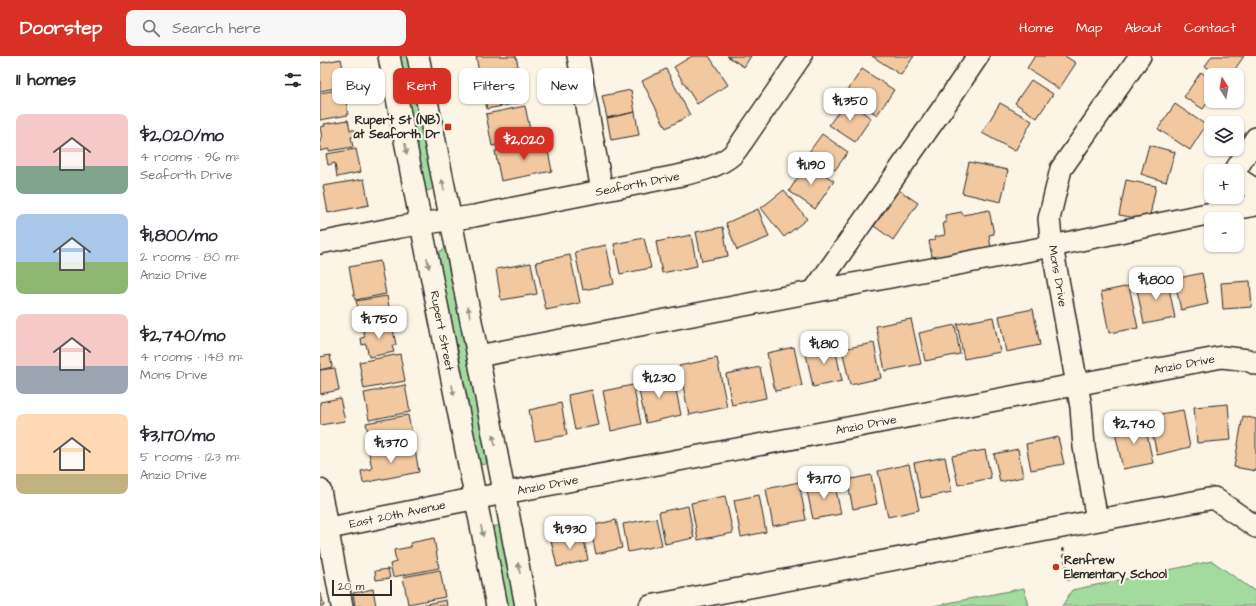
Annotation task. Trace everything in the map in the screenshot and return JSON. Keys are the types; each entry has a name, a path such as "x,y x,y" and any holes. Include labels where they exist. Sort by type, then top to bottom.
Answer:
{"street":[{"name":"Rupert Street","path":"389,56 497,606"},
{"path":"418,56 526,606"},
{"path":"578,56 602,191"},
{"name":"Seaforth Drive","path":"320,243 395,228 450,220 703,170 718,164 732,155 801,56"},
{"path":"814,291 978,56"},
{"name":"Mons Drive","path":"1097,520 1084,447 1081,407 1048,218 1061,169 1140,56"},
{"path":"1239,164 1256,138"},
{"path":"1244,182 1256,190"},
{"path":"478,356 1052,246 1217,205 1256,205"},
{"name":"Anzio Drive","path":"475,500 1222,357 1248,360 1256,364"},
{"path":"320,490 324,529 342,606"},
{"path":"650,606 1214,498 1256,527"},
{"name":"East 20th Avenue","path":"324,529 475,500"}],"path":[{"path":"1060,527 1069,583"}],"green space":[{"path":"398,56 410,56 412,68 400,68"},
{"path":"407,104 419,104 434,187 429,191 424,188"},
{"path":"442,250 446,250 448,252 489,461 484,465 478,463 438,257 438,253"},
{"path":"495,526 499,526 501,528 517,606 505,606 491,530"},
{"path":"1212,561 1256,592 1256,606 1062,606 1072,590"},
{"path":"1024,588 1028,606 933,606"}],"building":[{"path":"476,56 516,56 518,66 507,68 478,68"},
{"path":"692,56 709,56 728,85 697,104 674,67"},
{"path":"727,56 751,56 744,67"},
{"path":"872,56 914,56 901,75"},
{"path":"1035,56 1065,56 1076,63 1059,89 1027,68"},
{"path":"1212,56 1244,56 1236,68 1208,68 1205,66"},
{"path":"341,59 343,68 332,68 332,89 320,91 320,63"},
{"path":"666,69 690,115 666,128 642,81"},
{"path":"862,69 894,90 877,115 846,93"},
{"path":"1201,72 1204,74 1203,109 1184,97"},
{"path":"1031,80 1053,94 1037,118 1015,103"},
{"path":"631,90 635,112 607,118 602,96"},
{"path":"332,91 332,104 346,104 348,115 320,120 320,93"},
{"path":"846,101 871,118 855,142 829,125"},
{"path":"1000,103 1032,121 1015,151 982,133"},
{"path":"486,104 513,104 487,109"},
{"path":"1175,104 1204,124 1204,128 1190,150 1158,129"},
{"path":"525,106 532,139 492,146 486,114"},
{"path":"635,112 639,135 611,140 607,118"},
{"path":"348,120 350,130 355,130 356,136 351,137 353,147 320,151 320,138 322,138 320,127 325,126 324,124"},
{"path":"822,134 848,152 835,170 809,152"},
{"path":"546,141 552,171 501,181 495,151"},
{"path":"1149,145 1175,152 1166,182 1141,174"},
{"path":"356,149 361,172 337,177 335,163 328,165 326,154"},
{"path":"969,162 1008,170 1001,202 962,193"},
{"path":"807,163 834,181 815,209 789,191"},
{"path":"364,179 369,205 328,213 323,186"},
{"path":"1126,180 1156,186 1149,220 1119,215"},
{"path":"784,190 807,219 784,237 761,208"},
{"path":"899,190 918,203 893,240 874,226"},
{"path":"758,209 769,237 737,250 726,223"},
{"path":"989,210 994,234 989,235 991,248 938,258 938,256 932,257 929,241 935,240 934,237 945,235 943,223 946,223 945,215 962,212 963,215"},
{"path":"723,227 728,256 702,261 696,232"},
{"path":"691,235 697,266 662,273 656,242"},
{"path":"644,238 651,268 620,274 614,244"},
{"path":"606,245 614,284 583,290 575,252"},
{"path":"570,255 580,303 546,310 536,262"},
{"path":"380,261 386,294 355,300 349,267"},
{"path":"531,263 537,294 501,300 496,269"},
{"path":"1202,273 1208,304 1181,310 1174,279"},
{"path":"1167,278 1175,318 1144,324 1136,285"},
{"path":"1250,281 1252,307 1223,309 1221,283"},
{"path":"1129,286 1138,328 1109,333 1101,292"},
{"path":"387,296 392,313 386,314 388,323 361,328 359,315 355,316 354,309 358,308 356,301"},
{"path":"1033,309 1040,345 1006,352 999,316"},
{"path":"993,317 1000,352 964,359 957,324"},
{"path":"911,319 921,364 885,371 876,326"},
{"path":"392,324 396,345 392,346 394,352 369,357 366,344 362,345 361,338 365,337 363,330"},
{"path":"955,325 960,354 925,361 919,333"},
{"path":"834,343 842,381 813,387 805,349"},
{"path":"874,343 881,378 850,385 842,349"},
{"path":"794,347 802,386 775,391 767,353"},
{"path":"400,354 405,381 364,389 359,362"},
{"path":"330,355 332,367 320,370 320,357"},
{"path":"717,358 727,407 689,415 679,366"},
{"path":"760,367 766,398 732,405 726,374"},
{"path":"335,368 339,390 320,394 320,370"},
{"path":"673,375 681,415 646,423 637,382"},
{"path":"405,385 410,412 369,420 364,393"},
{"path":"633,385 641,424 611,431 603,391"},
{"path":"592,390 599,425 575,430 568,395"},
{"path":"340,398 345,421 320,425 320,402"},
{"path":"561,403 567,435 535,441 529,410"},
{"path":"1228,404 1231,440 1197,443 1194,407"},
{"path":"1183,410 1190,447 1157,455 1149,416"},
{"path":"408,415 412,435 407,436 409,443 371,450 366,423"},
{"path":"1243,416 1256,419 1256,471 1234,467"},
{"path":"1144,420 1153,463 1123,469 1114,427"},
{"path":"1058,437 1064,464 1031,470 1026,444"},
{"path":"407,446 408,451 415,450 419,472 363,483 361,471 372,469 369,453"},
{"path":"1018,449 1023,477 1000,482 994,454"},
{"path":"985,450 991,478 958,485 952,456"},
{"path":"945,457 952,492 921,498 914,463"},
{"path":"909,464 919,510 888,517 878,471"},
{"path":"871,475 877,504 853,509 847,480"},
{"path":"834,481 841,514 813,519 806,486"},
{"path":"799,482 806,520 773,526 766,489"},
{"path":"759,495 766,532 741,537 734,500"},
{"path":"725,496 733,533 698,540 691,503"},
{"path":"688,506 694,538 665,544 659,512"},
{"path":"656,518 662,545 628,552 623,524"},
{"path":"616,520 622,548 596,554 590,526"},
{"path":"583,534 588,560 557,567 551,540"},
{"path":"434,538 439,568 393,577 390,564 396,562 394,550 411,547 410,543"},
{"path":"388,569 390,578 376,580 375,571"},
{"path":"440,570 445,597 408,604 403,577"},
{"path":"373,589 376,606 355,606 353,593"},
{"path":"321,594 324,606 320,606"},
{"path":"446,600 447,606 416,606"}],"place":[{"name":"Rupert St (NB) at Seaforth Dr","path":"448,127"},
{"name":"Renfrew Elementary School","path":"1056,567"}]}
